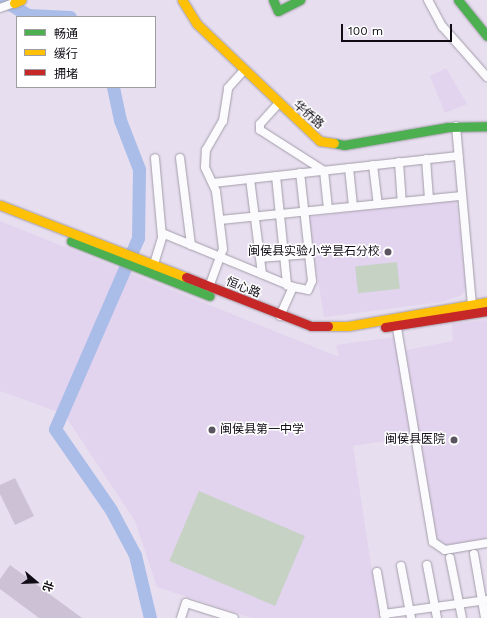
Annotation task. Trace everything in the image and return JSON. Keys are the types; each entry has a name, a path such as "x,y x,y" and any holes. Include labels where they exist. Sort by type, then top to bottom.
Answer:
{"main road":[{"name":"华侨路","path":"182,0 197,24 314,138 332,145 456,126 487,126"},
{"path":"273,0 278,11 300,0"},
{"path":"458,0 487,36"},
{"name":"恒心路","path":"0,205 121,256"},
{"name":"恒心路","path":"0,214 137,262 306,332 336,334 487,302"},
{"name":"恒心路","path":"137,262 154,264 280,316 320,328 487,311"}],"street":[{"path":"428,0 442,26 487,77"},
{"path":"2,7 18,1"},
{"path":"209,287 223,250 220,220 213,183 205,167 206,150 223,121 228,88 244,70"},
{"path":"278,104 260,124 261,133 324,171"},
{"path":"456,126 472,304"},
{"path":"213,183 459,156"},
{"path":"154,264 162,233 155,158"},
{"path":"180,158 191,245"},
{"path":"426,160 429,199"},
{"path":"399,162 402,202"},
{"path":"373,165 378,204"},
{"path":"350,168 353,206"},
{"path":"324,171 328,209"},
{"path":"162,233 290,286 305,290 310,287 309,254 300,173"},
{"path":"276,176 284,256 290,286 280,316"},
{"path":"250,179 262,274"},
{"path":"220,220 462,196"},
{"path":"260,258 309,254"},
{"path":"396,321 432,542 445,550 487,543"},
{"path":"474,554 484,600 485,618"},
{"path":"450,558 462,618"},
{"path":"427,565 437,618"},
{"path":"401,566 411,614"},
{"path":"377,572 384,616 411,614 435,607 484,600"},
{"path":"181,618 186,603 234,618"}],"shaded area":[{"path":"446,68 467,104 445,113 430,76"},
{"name":"闽侯县实验小学昙石分校","path":"456,199 466,287 462,295 442,302 324,317 308,217"},
{"name":"闽侯县第一中学","path":"0,221 339,357 336,345 396,337 410,437 353,446 379,618 252,618 157,587 135,521 64,414 0,391"},
{"name":"闽侯县医院","path":"487,320 487,540 448,547 438,540 435,530 406,350 453,341 452,324"}],"green space":[{"path":"397,262 400,289 358,293 355,266"},
{"path":"199,491 305,536 275,606 169,561"}],"building":[{"path":"15,478 34,516 15,525 0,494 0,485"},
{"path":"10,565 82,618 39,618 0,589 0,579"}],"waterway":[{"path":"3,0 28,15 49,16"},
{"path":"113,88 120,120 139,169 138,238 55,429 111,510 135,555 150,618"}],"traffic: fast":[{"path":"273,0 278,11 300,0"},
{"path":"458,0 487,36"},
{"path":"334,143 344,145 448,127 487,126"},
{"path":"71,241 210,296"}],"traffic: slow":[{"path":"14,3 21,0"},
{"path":"182,0 197,24 320,141 334,143"},
{"path":"0,205 186,277"},
{"path":"328,326 348,326 487,302"}],"traffic: jam":[{"path":"186,277 311,326 328,326"},
{"path":"385,327 487,311"}],"place":[{"name":"闽侯县实验小学昙石分校","path":"388,252"},
{"name":"闽侯县第一中学","path":"212,430"},
{"name":"闽侯县医院","path":"454,440"}]}
